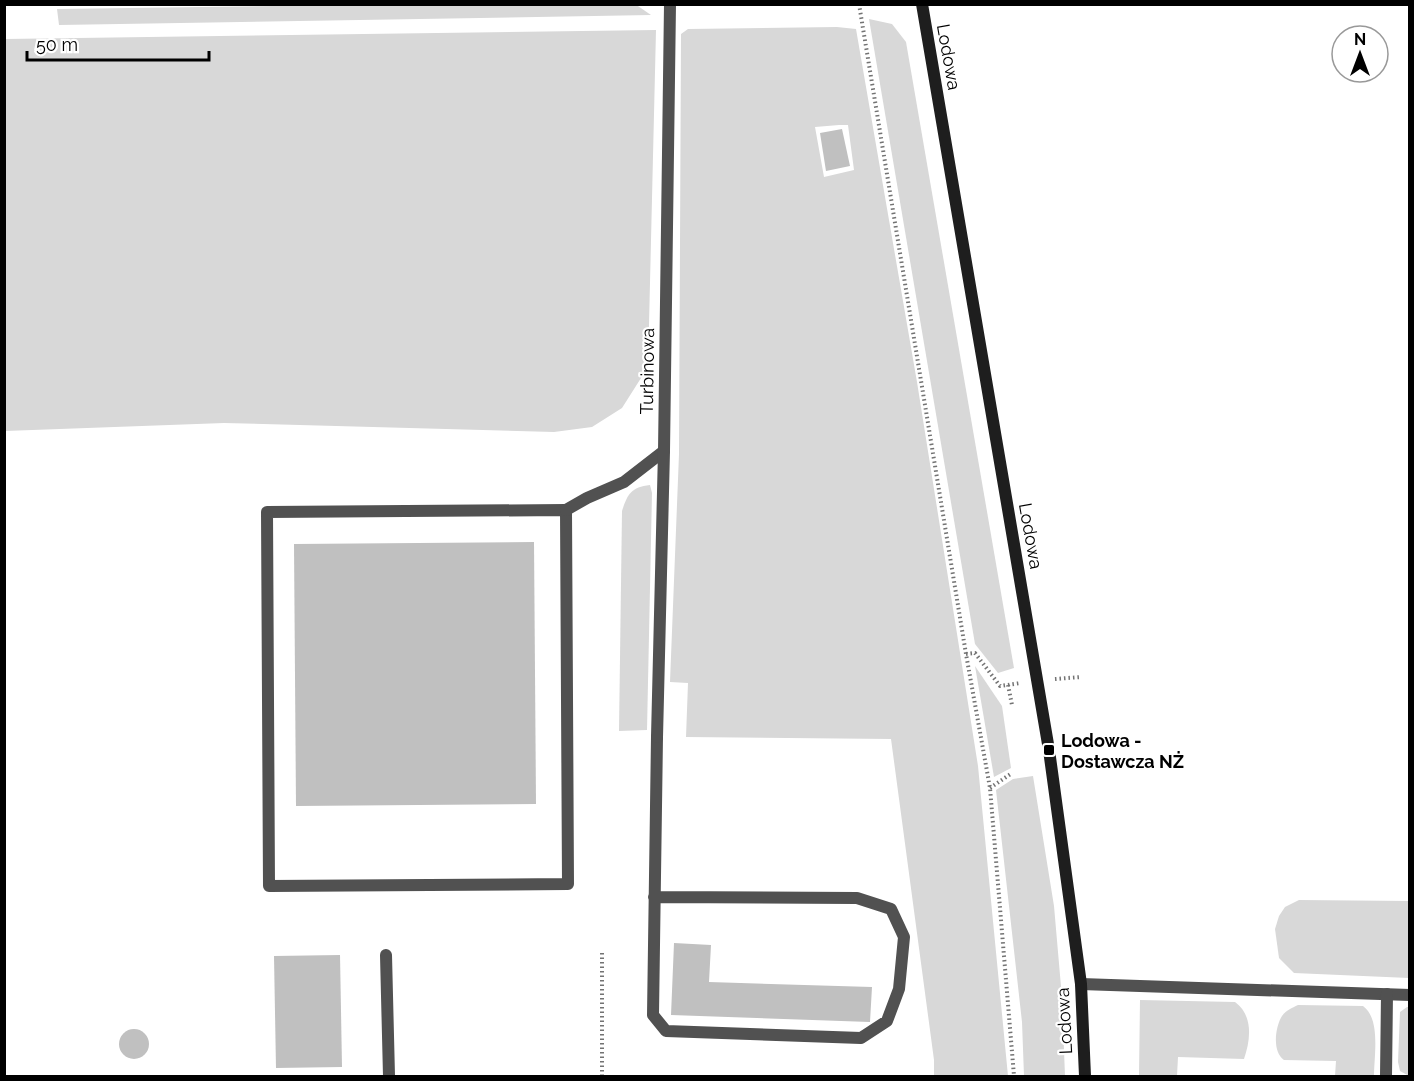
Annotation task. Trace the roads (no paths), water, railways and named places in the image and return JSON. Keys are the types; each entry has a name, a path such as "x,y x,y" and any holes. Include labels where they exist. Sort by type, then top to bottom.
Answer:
{"street":[{"name":"Turbinowa","path":"654,897 857,898 891,909 904,937 899,989 887,1021 861,1038 666,1031 653,1015 654,897 657,737 664,451 670,4"},
{"name":"Lodowa","path":"921,4 1042,710 1081,984 1085,1077"},
{"path":"566,510 568,884 269,886 267,512 566,510 624,482 664,451"},
{"path":"386,955 388,1077"},
{"path":"1081,984 1410,995"},
{"path":"1386,1077 1387,994"}],"place":[{"name":"Lodowa - Dostawcza NŻ","path":"1049,750"}]}
